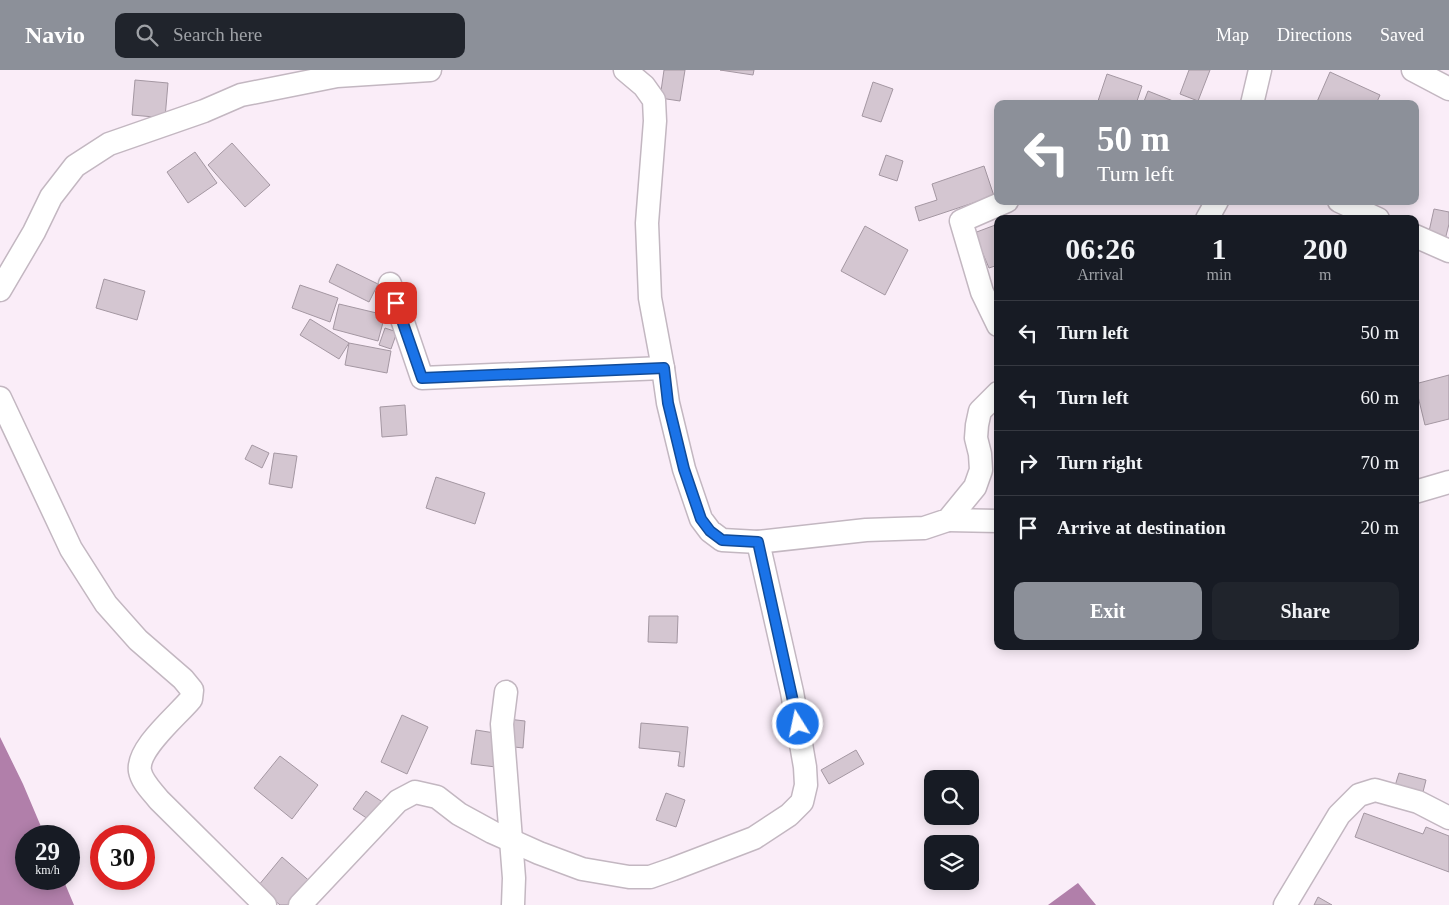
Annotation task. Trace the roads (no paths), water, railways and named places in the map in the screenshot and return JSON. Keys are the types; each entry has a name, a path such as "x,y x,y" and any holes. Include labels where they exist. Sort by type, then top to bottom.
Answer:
{"street":[{"path":"0,290 34,232 51,197 75,166 109,144 204,111 241,95 337,76 430,70"},
{"path":"625,70 644,86 654,100 655,121 647,223 650,298 664,368 668,403 684,469 701,519 710,531 722,540 758,542 866,530 924,528 948,520 994,521"},
{"path":"1253,100 1260,70"},
{"path":"1413,70 1449,89"},
{"path":"994,317 982,292 961,221 998,205"},
{"path":"1348,205 1369,215"},
{"path":"1419,238 1449,251"},
{"path":"390,284 422,378 664,368"},
{"path":"948,520 975,486 981,470 976,438 977,425 980,411 994,397"},
{"path":"0,398 71,549 106,604 138,640 192,690 191,699 147,748 140,759 140,770 144,782 159,800 265,905"},
{"path":"1419,491 1449,482"},
{"path":"300,905 398,802 415,792 437,797 460,814 492,832 582,870 628,877 650,877 754,838 789,815 802,802 806,786 801,740 758,542"},
{"path":"506,692 502,724 514,878 513,905"},
{"path":"1285,905 1339,815 1359,795 1375,790 1418,802 1449,818"}]}
